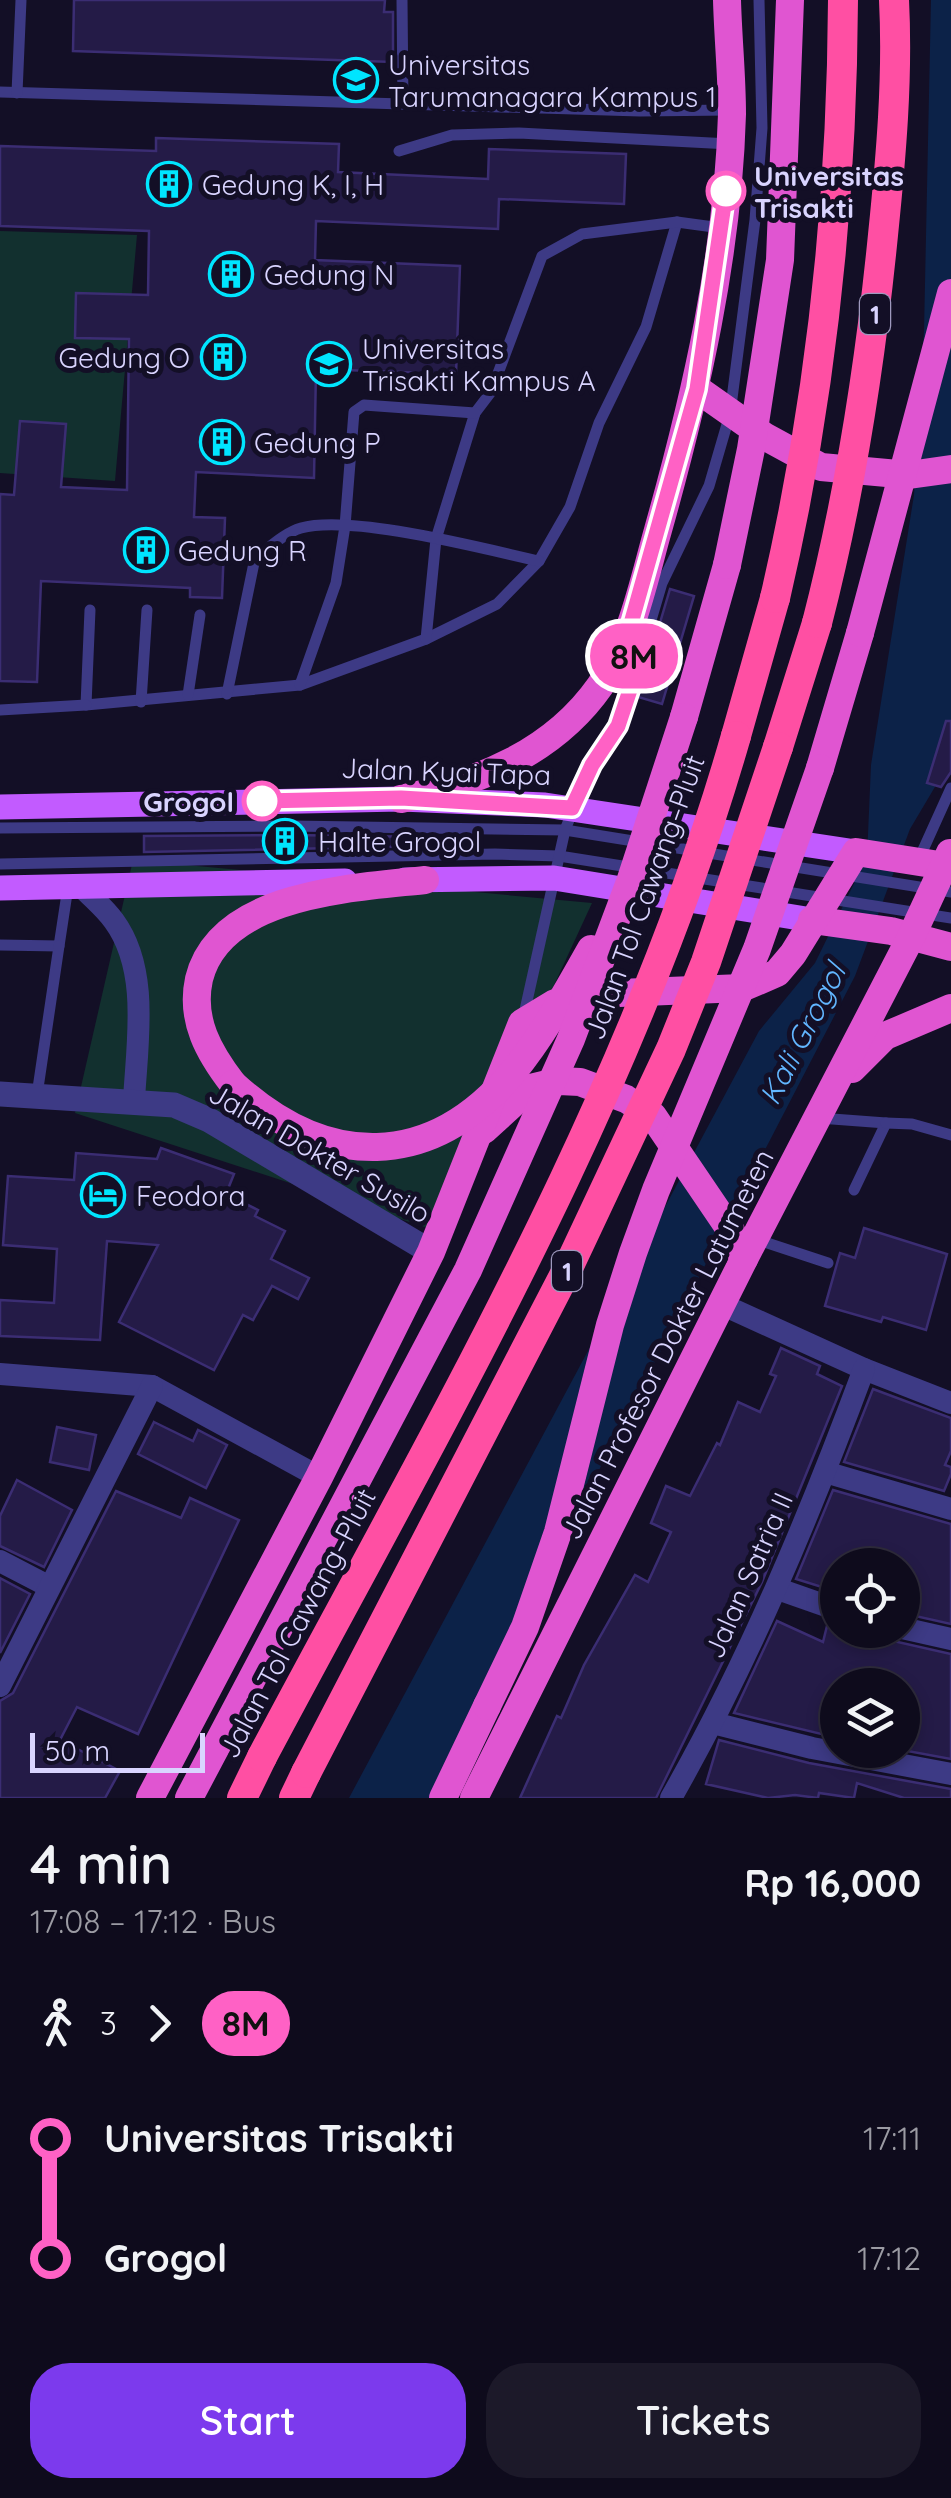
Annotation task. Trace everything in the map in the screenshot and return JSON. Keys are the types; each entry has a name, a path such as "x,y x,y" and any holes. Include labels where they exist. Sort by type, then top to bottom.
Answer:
{"highway":[{"path":"401,798 454,788 514,762 543,742 600,687 630,627 697,389 730,144 726,0"},
{"path":"189,1798 468,1270 572,1039 630,882 706,642 752,450 780,260 790,0"},
{"name":"Jalan Tol Cawang–Pluit","path":"242,1798 518,1280 631,1034 721,788 775,598 811,416 838,191 843,0"},
{"name":"1","path":"300,1786 568,1268 671,1049 728,900 817,623 841,528 872,343 892,148 894,0"},
{"name":"Jalan Profesor Dokter Latumeten","path":"443,1798 524,1628 558,1532 610,1325 633,1253 758,948 840,703 903,482 951,293"},
{"path":"697,389 730,414 822,467 909,475 951,469"},
{"path":"425,880 348,889 253,915 221,938 202,969 196,992 197,1016 205,1042 233,1084 279,1122 315,1139 351,1147 384,1148 422,1139 466,1117 511,1074 542,1033 630,882"},
{"path":"929,884 951,947"},
{"name":"Jalan Profesor Dokter Latumeten","path":"474,1798 721,1304 743,1243 818,1118 929,884"},
{"name":"Jalan Kyai Tapa","path":"840,887 929,884"},
{"name":"Jalan Kyai Tapa","path":"840,887 884,918 929,884"},
{"path":"150,1798 319,1477 431,1252 522,1023 554,1004 619,993 742,988 777,973 840,887"},
{"path":"833,1088 885,1036 951,1008"},
{"path":"479,1134 530,1088 559,1081 580,1082 626,1099 653,1116 743,1243"}],"main road":[{"name":"Jalan Kyai Tapa","path":"0,807 401,798 569,819 840,887"},
{"name":"Jalan Kyai Tapa","path":"0,888 425,880 557,867 840,887"}],"street":[{"path":"75,887 114,919 128,943 139,1014 134,1100"},
{"name":"Jalan Dokter Susilo","path":"0,1094 174,1105 210,1120 431,1252"},
{"path":"721,1304 864,1369 951,1403"},
{"name":"Jalan Satria II","path":"671,1798 713,1723 778,1589 864,1369"},
{"path":"0,1374 152,1386 319,1477"},
{"path":"0,1686 152,1386"},
{"path":"825,1472 951,1509"},
{"path":"0,1561 48,1586"},
{"path":"778,1589 820,1604"},
{"path":"920,1632 951,1639"},
{"path":"713,1723 812,1748 951,1774"}],"lane":[{"path":"16,93 21,0"},
{"path":"402,0 403,104"},
{"path":"522,1023 569,819 592,765 618,726 662,583 708,486 730,414 755,220 760,146 760,0"},
{"path":"0,92 640,111 732,110"},
{"path":"399,150 452,135 520,133 730,144"},
{"path":"426,639 436,539 475,412 491,392 542,256 582,234 677,222 721,228"},
{"path":"0,710 142,702 300,685 426,639 496,604 539,561 570,508 599,423 646,327 677,222"},
{"path":"300,685 336,583 350,441 358,407 475,412"},
{"path":"227,694 255,558 302,528 344,526 436,539 539,561"},
{"path":"86,706 90,610"},
{"path":"142,702 148,610"},
{"path":"188,696 200,615"},
{"path":"630,627 636,672"},
{"path":"929,884 951,788"},
{"path":"0,828 569,819"},
{"path":"0,864 218,858 557,867"},
{"path":"37,1096 60,946 75,887"},
{"path":"0,946 60,946"},
{"path":"818,1118 912,1124 951,1135"},
{"path":"854,1190 886,1123"},
{"path":"743,1243 828,1264"}],"green space":[{"path":"0,231 137,235 115,481 0,473"},
{"path":"133,860 592,903 440,1232 75,1113"}],"water":[{"name":"Kali Grogol","path":"931,0 951,0 951,775 942,775 910,829 855,976 429,1798 349,1798 759,1031 815,963 867,857 871,765 914,495 924,331"}],"building":[{"path":"74,0 385,0 384,12 393,12 393,62 73,51"},
{"path":"156,138 339,144 338,172 488,179 489,149 626,154 624,204 499,199 498,229 316,221 315,260 460,266 456,374 316,369 314,478 196,472 194,517 225,518 222,598 190,597 190,588 41,581 37,682 0,681 0,494 14,495 20,421 66,424 61,487 127,490 129,339 75,338 76,293 148,295 149,231 0,226 0,146 156,151"},
{"path":"670,589 694,596 662,704 638,697"},
{"path":"946,721 951,721 951,772 941,787 927,783"},
{"name":"Halte Grogol","path":"144,836 427,837 427,846 144,852"},
{"path":"161,1148 234,1174 226,1194 258,1210 255,1216 285,1231 271,1259 309,1278 298,1299 272,1286 253,1320 243,1315 214,1370 119,1322 158,1245 107,1241 100,1340 0,1336 0,1300 54,1303 57,1249 3,1245 8,1176 74,1180 76,1153 157,1159"},
{"path":"864,1228 947,1254 926,1330 825,1306 840,1253 855,1258"},
{"path":"781,1348 820,1366 817,1374 842,1386 762,1582 656,1798 520,1798 557,1716 561,1718 584,1665 635,1575 648,1582 671,1532 651,1523 666,1486 690,1496 717,1443 720,1445 738,1402 760,1412 776,1376 770,1374"},
{"path":"873,1389 951,1418 951,1451 945,1465 951,1467 951,1474 944,1491 844,1462"},
{"path":"154,1422 193,1441 198,1430 227,1445 206,1488 138,1454"},
{"path":"57,1427 96,1435 89,1470 50,1462"},
{"path":"17,1480 72,1510 44,1567 0,1546 0,1516"},
{"path":"833,1490 951,1524 951,1624 920,1617 920,1548 820,1548 820,1586 796,1579"},
{"path":"116,1491 181,1518 190,1498 239,1520 138,1734 77,1707 60,1740 120,1771 105,1798 0,1798 0,1701 13,1693"},
{"path":"0,1578 30,1594 0,1653"},
{"path":"777,1621 820,1641 820,1648 920,1647 951,1654 951,1759 920,1753 920,1668 820,1668 820,1734 734,1713"},
{"path":"719,1740 820,1768 951,1789 951,1798 904,1798 857,1783 854,1798 819,1793 818,1798 768,1798 706,1784"}],"bus line":[{"name":"8M","path":"262,801 401,798 572,808 592,765 618,726 636,672 630,627 697,389 726,191"}],"place":[{"name":"Universitas Tarumanagara Kampus 1","path":"356,80"},
{"name":"Gedung K, I, H","path":"169,184"},
{"name":"Universitas Trisakti","path":"726,191"},
{"name":"Gedung N","path":"231,274"},
{"name":"Gedung O","path":"223,357"},
{"name":"Universitas Trisakti Kampus A","path":"329,364"},
{"name":"Gedung P","path":"222,442"},
{"name":"Gedung R","path":"146,550"},
{"name":"Grogol","path":"262,801"},
{"name":"Halte Grogol","path":"285,841"},
{"name":"Feodora","path":"103,1195"}]}
